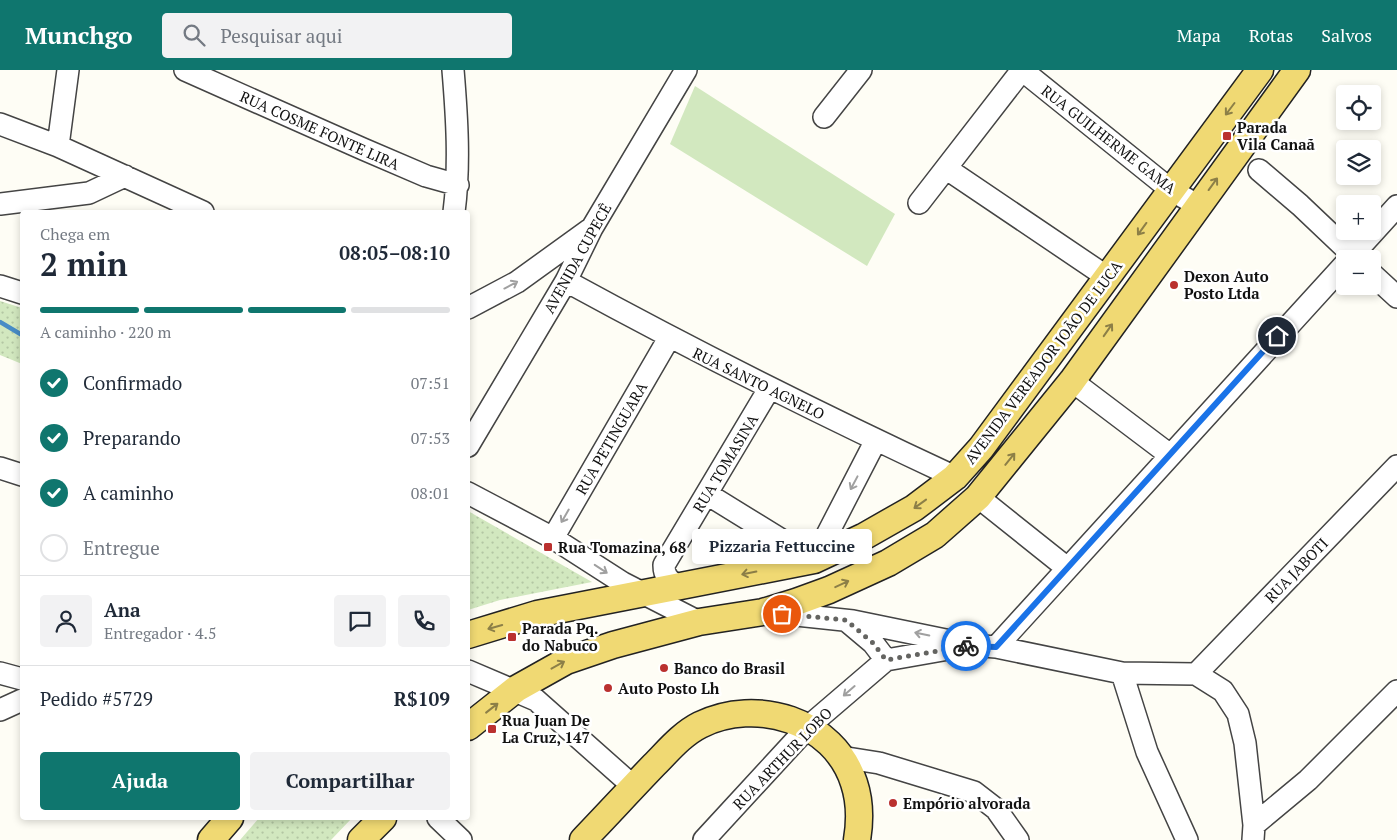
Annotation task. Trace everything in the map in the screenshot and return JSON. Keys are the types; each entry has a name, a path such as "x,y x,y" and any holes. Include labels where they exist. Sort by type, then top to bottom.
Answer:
{"main road":[{"name":"AVENIDA VEREADOR JOÃO DE LUCA","path":"470,634 537,614 678,586 800,556 864,537 914,508 956,477 981,448 1260,70"},
{"name":"AVENIDA VEREADOR JOÃO DE LUCA","path":"470,724 516,690 566,661 613,645 699,622 763,612 816,607 935,535 978,497 1072,381 1297,70"},
{"path":"583,840 678,741 699,726 721,717 743,713 767,713 809,726 841,757 854,782 857,794 859,823 857,840"},
{"path":"211,840 228,820"},
{"path":"361,840 381,820"}],"street":[{"path":"58,146 68,70"},
{"name":"RUA COSME FONTE LIRA","path":"185,70 426,176 458,185"},
{"path":"453,70 458,130 458,185 454,210"},
{"name":"AVENIDA CUPECÊ","path":"470,443 566,281 592,228 686,70"},
{"path":"824,117 861,70"},
{"path":"919,204 1022,70"},
{"name":"RUA GUILHERME GAMA","path":"1022,70 1171,190 1198,206"},
{"path":"0,124 58,146 199,210"},
{"path":"947,169 1107,277"},
{"path":"1259,170 1342,250"},
{"path":"0,204 90,193 125,176"},
{"path":"1359,250 1397,206"},
{"path":"470,307 517,282 592,228"},
{"path":"996,647 1336,275"},
{"name":"RUA SANTO AGNELO","path":"566,281 669,338 769,389 956,477"},
{"path":"1381,282 1397,297"},
{"path":"0,286 20,292"},
{"name":"RUA PETINGUARA","path":"553,538 669,338"},
{"path":"1072,381 1170,455"},
{"name":"RUA TOMASINA","path":"678,586 668,579 664,572 664,565 769,389"},
{"path":"707,494 800,556 876,440"},
{"name":"RUA JABOTI","path":"1196,674 1397,466"},
{"path":"0,468 20,474"},
{"path":"470,493 553,538 623,583 645,592 699,622"},
{"path":"978,497 1067,568"},
{"path":"816,607 846,620 970,645 996,647 1122,673 1196,674 1223,691 1238,714 1245,743 1253,833"},
{"path":"846,620 873,643 886,660 970,645"},
{"name":"RUA ARTHUR LOBO","path":"704,840 809,726 886,660"},
{"path":"470,672 536,700 634,787"},
{"path":"0,673 20,678"},
{"path":"1122,673 1147,752 1187,840"},
{"path":"1253,833 1395,698"},
{"path":"0,710 20,701"},
{"path":"841,757 879,763 974,792 996,809 1018,840"},
{"path":"440,820 461,840"}],"green space":[{"path":"695,86 895,214 867,266 670,144"},
{"path":"0,301 20,307 20,363 0,355"},
{"path":"470,512 592,582 500,600 470,609"},
{"path":"257,820 350,820 331,840 240,840"}],"waterway":[{"path":"0,322 20,334"}],"way so far":[{"path":"782,614 846,620 860,630 886,660 966,646"}],"place":[{"name":"Parada Vila Canaã","path":"1227,136"},
{"name":"Dexon Auto Posto Ltda","path":"1174,285"},
{"name":"Rua Tomazina, 68","path":"548,547"},
{"name":"Pizzaria Fettuccine","path":"782,614"},
{"name":"Parada Pq. do Nabuco","path":"512,637"},
{"name":"Banco do Brasil","path":"664,668"},
{"name":"Auto Posto Lh","path":"608,688"},
{"name":"Rua Juan De La Cruz, 147","path":"492,729"},
{"name":"Empório alvorada","path":"893,803"}],"route":[{"path":"966,646 996,647 1277,336"}]}
